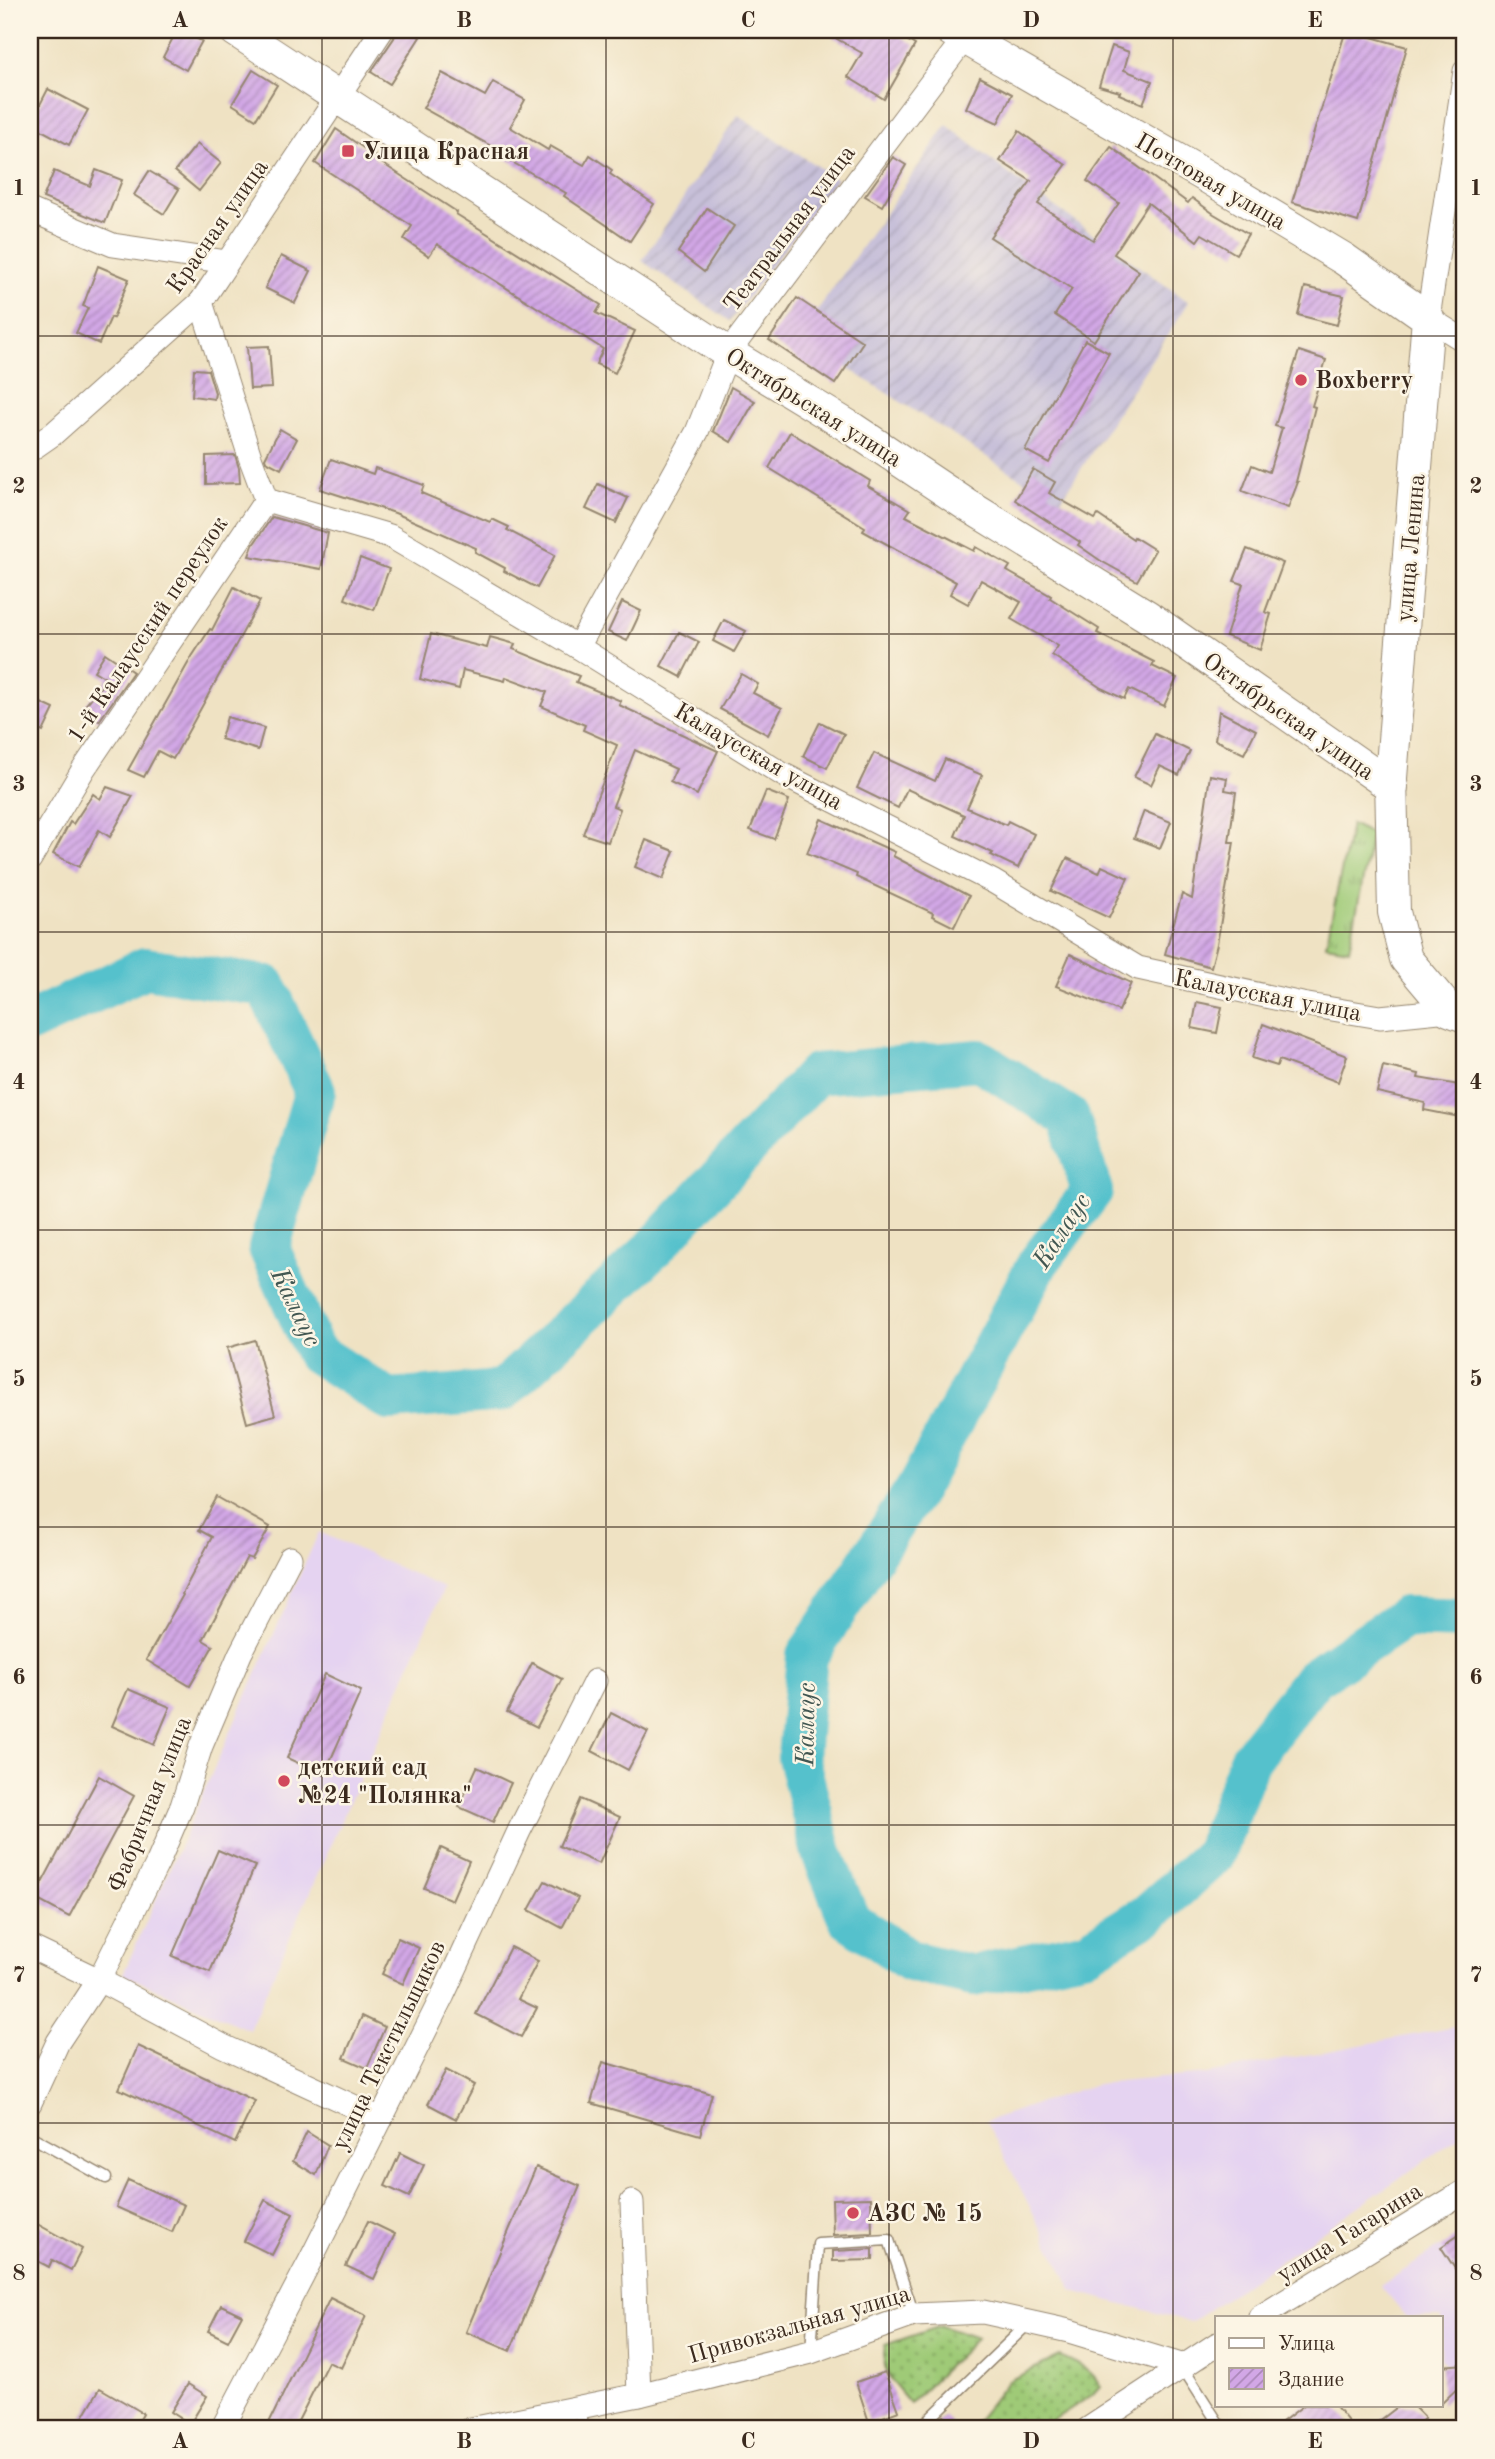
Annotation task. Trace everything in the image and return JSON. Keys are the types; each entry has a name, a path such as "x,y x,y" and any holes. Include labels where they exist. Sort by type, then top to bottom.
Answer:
{"main road":[{"name":"Октябрьская улица","path":"234,30 728,352 1147,616 1392,787"},
{"name":"Почтовая улица","path":"958,34 1332,252 1428,318"},
{"name":"улица Ленина","path":"1428,318 1392,787 1394,912 1406,959 1457,1013"}],"street":[{"name":"Красная улица","path":"30,450 53,434 201,302 382,30"},
{"name":"Театральная улица","path":"578,646 697,432 728,352 958,34"},
{"name":"улица Ленина","path":"1428,318 1465,71"},
{"path":"30,209 113,245 227,262"},
{"path":"201,302 266,500"},
{"name":"Почтовая улица","path":"1428,318 1465,341"},
{"name":"Калаусская улица","path":"266,500 390,536 578,646 782,774 994,882 1138,968 1302,1004 1380,1017 1457,1013"},
{"name":"1-й Калаусский переулок","path":"30,859 83,770 266,500"},
{"name":"Фабричная улица","path":"30,2103 58,2042 99,1980 158,1862 182,1806 201,1746 240,1654 290,1558"},
{"name":"улица Текстильщиков","path":"222,2429 443,1995 520,1829 594,1681"},
{"path":"30,1947 99,1980 223,2046 381,2119"},
{"name":"улица Гагарина","path":"1262,2316 1465,2191"},
{"path":"632,2202 639,2395"},
{"name":"Привокзальная улица","path":"471,2429 639,2395 811,2352 914,2315 983,2312 1069,2331 1181,2365"},
{"path":"1088,2429 1181,2365 1215,2345"}],"lane":[{"path":"30,2136 106,2178"},
{"path":"811,2352 818,2244 889,2240 914,2315"},
{"path":"919,2429 1030,2322"},
{"path":"1181,2365 1222,2429"},
{"path":"575,2408 587,2429"}],"shaded area":[{"path":"738,115 837,179 730,321 642,261"},
{"path":"947,125 1013,177 1189,302 1059,503 799,337"},
{"name":"детский сад №24 \"Полянка\"","path":"319,1532 444,1588 249,2030 123,1974"},
{"path":"1460,2026 1465,2034 1465,2133 1191,2322 1073,2291 986,2121 1096,2084 1207,2074"},
{"path":"1465,2231 1465,2362 1446,2365 1442,2360 1442,2316 1405,2316 1380,2286"}],"green space":[{"path":"1351,824 1372,834 1349,949 1326,945"},
{"path":"941,2326 977,2338 910,2403 889,2377 884,2363 885,2345"},
{"path":"1060,2356 1093,2375 1100,2386 1092,2395 1039,2429 970,2429 1008,2381"}],"building":[{"path":"177,30 202,41 186,70 163,57"},
{"path":"396,30 409,30 420,37 390,84 371,72 394,38"},
{"path":"821,30 890,30 915,45 884,99 848,77 862,53"},
{"path":"1346,30 1407,47 1358,222 1292,202"},
{"path":"1112,46 1129,52 1124,70 1152,81 1143,104 1119,94 1120,92 1099,86"},
{"path":"253,70 277,85 256,119 232,104"},
{"path":"442,73 485,96 493,82 525,100 510,127 548,150 550,146 584,165 590,155 612,170 610,174 654,204 630,241 564,196 566,193 500,155 502,152 423,108"},
{"path":"980,77 1012,94 998,123 966,108"},
{"path":"48,89 88,110 69,145 30,124"},
{"path":"336,129 375,156 374,158 457,212 456,214 601,305 596,313 635,331 615,373 596,364 603,349 437,244 429,256 404,239 412,226 315,163"},
{"path":"1019,131 1066,165 1038,204 1093,240 1119,203 1087,181 1111,147 1188,203 1192,198 1248,234 1236,254 1202,234 1197,241 1148,203 1114,254 1139,271 1094,341 1055,315 1072,289 990,237 1031,181 1000,161"},
{"path":"197,144 221,163 199,191 175,171"},
{"path":"893,157 906,165 882,206 865,196"},
{"path":"96,170 122,180 105,223 43,198 54,171 90,186"},
{"path":"149,171 179,189 164,214 134,195"},
{"path":"707,208 734,226 704,272 678,252"},
{"path":"281,256 311,271 295,303 265,288"},
{"path":"98,266 129,279 99,344 76,333 88,308 83,306"},
{"path":"1305,287 1344,296 1337,325 1298,315"},
{"path":"797,298 863,342 835,384 769,340"},
{"path":"1085,340 1109,353 1049,463 1025,450"},
{"path":"269,346 272,388 250,389 247,347"},
{"path":"1299,351 1326,360 1312,406 1315,407 1298,482 1288,508 1242,491 1252,465 1269,472 1282,428 1275,426"},
{"path":"194,369 208,370 215,393 214,399 192,396"},
{"path":"731,387 755,401 731,442 713,431"},
{"path":"280,429 297,439 281,469 265,458"},
{"path":"790,432 870,481 868,486 910,510 906,516 974,551 976,547 1010,566 1007,571 1051,596 1050,598 1099,629 1097,633 1154,662 1152,666 1177,678 1164,706 1129,689 1124,699 1101,688 1052,655 1058,646 1011,619 1021,602 981,580 968,604 950,594 956,582 863,531 865,527 769,468"},
{"path":"235,455 240,483 206,484 206,456"},
{"path":"331,459 373,474 375,468 424,485 421,493 490,522 492,519 509,527 507,530 555,555 537,588 475,552 476,548 395,513 320,489"},
{"path":"1033,469 1055,482 1049,493 1095,519 1098,515 1133,539 1134,537 1155,550 1137,581 1101,561 1078,545 1080,542 1015,500"},
{"path":"598,484 628,498 616,523 586,509"},
{"path":"272,517 328,533 321,569 249,556 253,545"},
{"path":"1247,549 1283,563 1265,612 1271,614 1260,650 1226,636 1243,584 1234,581"},
{"path":"360,558 389,569 374,610 345,599"},
{"path":"234,587 260,601 173,759 158,751 144,777 128,770 191,658 210,629 212,630"},
{"path":"622,602 641,611 627,641 608,632"},
{"path":"724,620 746,631 734,652 713,641"},
{"path":"679,632 699,642 681,677 661,666"},
{"path":"431,634 487,648 490,637 515,644 513,649 579,676 576,682 621,701 619,705 718,751 697,795 670,782 676,769 635,750 613,806 620,809 608,842 583,834 617,745 583,730 585,725 541,706 547,692 506,677 505,681 463,670 459,689 420,679"},
{"path":"105,653 133,672 99,721 83,708 107,679 94,671"},
{"path":"741,674 758,684 753,693 782,708 768,735 720,709"},
{"path":"30,698 54,709 43,732 30,726"},
{"path":"1219,711 1256,730 1244,754 1215,740"},
{"path":"227,717 264,728 258,750 221,739"},
{"path":"820,722 844,734 827,768 803,756"},
{"path":"1155,734 1190,751 1179,775 1160,766 1151,785 1134,777"},
{"path":"874,753 935,781 945,759 982,775 967,808 1006,825 1008,821 1034,834 1018,868 955,836 964,815 907,789 898,808 857,788"},
{"path":"1210,775 1227,778 1225,790 1236,792 1229,842 1234,842 1211,967 1165,954 1182,894 1192,899"},
{"path":"107,787 133,796 110,837 99,830 79,867 53,854 70,822 73,824 93,794 100,799"},
{"path":"766,791 789,800 774,839 750,830"},
{"path":"1144,811 1171,822 1160,848 1134,838"},
{"path":"821,819 895,852 893,856 969,896 954,927 932,916 933,913 856,877 857,874 807,853"},
{"path":"646,840 674,851 663,879 635,867"},
{"path":"1067,858 1099,873 1102,866 1128,878 1109,918 1051,891"},
{"path":"1070,954 1131,983 1119,1011 1056,986"},
{"path":"1197,1002 1222,1007 1217,1033 1192,1028"},
{"path":"1263,1024 1347,1056 1338,1082 1279,1060 1277,1066 1252,1058"},
{"path":"1383,1066 1419,1074 1418,1078 1465,1086 1465,1118 1424,1110 1425,1103 1377,1092"},
{"path":"255,1340 275,1415 247,1423 227,1348"},
{"path":"217,1497 270,1527 252,1559 247,1557 203,1640 213,1646 190,1686 146,1660 212,1537 199,1530"},
{"path":"532,1663 562,1679 537,1727 507,1712"},
{"path":"325,1674 361,1691 324,1775 287,1758"},
{"path":"128,1689 170,1707 154,1745 112,1726"},
{"path":"611,1713 648,1732 628,1770 592,1751"},
{"path":"477,1767 511,1783 493,1822 459,1807"},
{"path":"99,1776 134,1796 69,1917 34,1898"},
{"path":"580,1799 620,1817 599,1864 559,1846"},
{"path":"441,1848 469,1861 452,1900 424,1888"},
{"path":"218,1850 255,1866 210,1972 172,1956"},
{"path":"545,1881 578,1898 562,1928 529,1910"},
{"path":"398,1938 419,1948 403,1984 382,1974"},
{"path":"510,1947 538,1961 518,1999 537,2008 521,2037 476,2014"},
{"path":"362,2016 385,2027 367,2068 344,2058"},
{"path":"138,2046 255,2101 235,2143 119,2089"},
{"path":"603,2062 712,2094 700,2135 591,2103"},
{"path":"446,2070 474,2085 456,2119 428,2104"},
{"path":"307,2132 328,2145 316,2175 293,2161"},
{"path":"400,2153 424,2165 409,2197 385,2186"},
{"path":"536,2167 580,2186 510,2351 466,2332"},
{"path":"128,2180 184,2205 172,2232 116,2207"},
{"path":"871,2198 872,2233 833,2235 832,2199"},
{"path":"265,2200 293,2214 272,2255 244,2241"},
{"path":"30,2220 82,2249 71,2270 52,2260 49,2267 30,2257"},
{"path":"368,2221 395,2234 374,2279 346,2266"},
{"path":"1465,2231 1465,2284 1441,2247"},
{"path":"873,2249 873,2260 833,2261 833,2251"},
{"path":"330,2298 366,2316 341,2368 328,2362 294,2429 266,2429"},
{"path":"221,2305 242,2315 228,2341 208,2331"},
{"path":"1465,2364 1465,2381 1442,2403 1442,2366"},
{"path":"885,2372 899,2411 869,2422 856,2382"},
{"path":"188,2384 207,2396 190,2424 171,2412"},
{"path":"100,2388 143,2413 134,2429 99,2429 82,2419"},
{"path":"1303,2406 1336,2406 1354,2429 1273,2429"},
{"path":"1399,2406 1413,2406 1425,2418 1413,2429 1369,2429"},
{"path":"944,2416 958,2429 930,2429"}],"waterway":[{"name":"Калаус","path":"30,1022 145,968 266,986 315,1091 269,1248 315,1352 389,1400 502,1391 651,1251 816,1074 979,1060 1069,1117 1092,1191 1038,1263 917,1488 807,1656 798,1757 822,1853 849,1919 910,1961 973,1976 1087,1951 1147,1915 1214,1855 1249,1760 1314,1678 1405,1617 1465,1619"}],"place":[{"name":"Улица Красная","path":"348,151"},
{"name":"Boxberry","path":"1301,380"},
{"name":"детский сад №24 \"Полянка\"","path":"284,1781"},
{"name":"АЗС № 15","path":"853,2213"}]}
